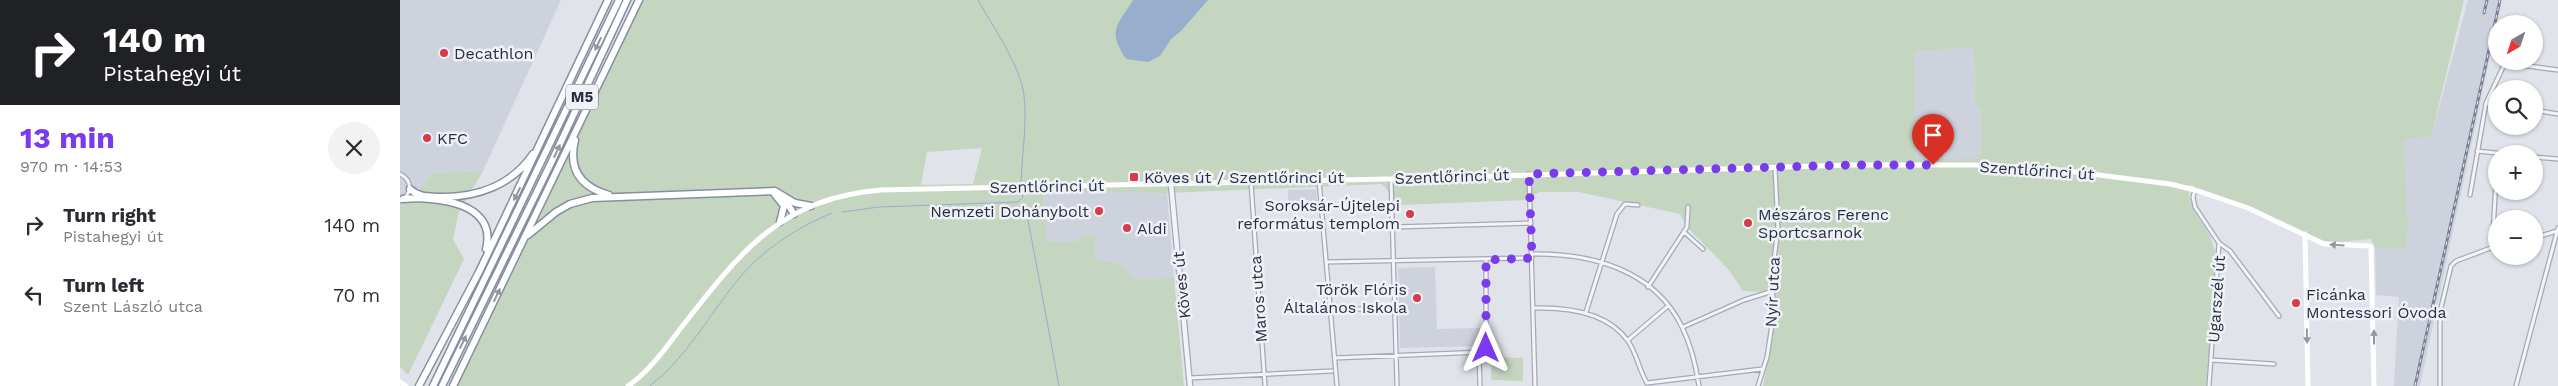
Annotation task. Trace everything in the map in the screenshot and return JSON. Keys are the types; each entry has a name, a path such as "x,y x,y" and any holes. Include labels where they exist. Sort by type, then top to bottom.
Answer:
{"highway":[{"name":"M5","path":"419,386 479,272 608,0"},
{"name":"M5","path":"433,386 618,0"},
{"name":"M5","path":"442,386 551,163 627,0"},
{"name":"M5","path":"453,386 639,0"},
{"path":"579,126 572,158 576,173 586,186 612,196"},
{"path":"410,189 422,196 448,197 471,195 488,190 521,168 545,134"},
{"path":"772,191 784,199 794,214"},
{"path":"772,191 784,206 784,215 780,222"},
{"path":"524,240 547,218 565,207 592,198 772,191 780,193 791,201 811,206"},
{"path":"401,200 454,202 474,212 484,224 488,238 479,272"},
{"path":"791,201 794,214"}],"main road":[{"name":"Szentlőrinci út","path":"628,386 656,360 736,261 780,222 811,206 850,194 881,190 1172,184 1850,165 1994,166 2130,178 2195,190 2248,208 2332,246 2371,246 2373,249 2374,386"},
{"path":"2305,234 2308,386"},
{"path":"400,382 406,386"}],"street":[{"path":"2470,195 2486,103 2505,64 2558,70"},
{"path":"2543,112 2558,114"},
{"path":"2477,151 2488,152"},
{"path":"2543,158 2558,159"},
{"name":"Nyír utca","path":"1758,386 1767,357 1772,325 1773,291 1771,282 1778,229 1775,168"},
{"path":"400,174 408,180 410,189 401,200"},
{"path":"1529,174 1535,386"},
{"path":"1391,178 1397,386"},
{"path":"1319,180 1337,386"},
{"name":"Maros utca","path":"1250,181 1265,386"},
{"name":"Köves út","path":"1172,184 1190,386"},
{"name":"Ugarszél út","path":"2195,190 2193,198 2195,207 2220,243 2209,386"},
{"path":"1586,312 1617,214 1625,204 1638,204"},
{"path":"1648,287 1684,232 1688,222 1688,207"},
{"path":"1393,227 1531,223"},
{"path":"2543,234 2557,229"},
{"path":"2516,386 2557,229"},
{"path":"1684,232 1703,249"},
{"path":"2220,243 2230,251 2279,316"},
{"path":"2440,386 2440,308 2451,266 2456,261 2488,249"},
{"path":"1326,262 1486,260 1563,254 1602,261 1630,274 1648,287 1668,306 1682,327 1699,386"},
{"path":"1334,358 1479,354 1484,351 1486,347 1486,260"},
{"path":"1682,327 1744,300 1773,291"},
{"path":"1628,340 1668,306"},
{"path":"1533,308 1551,307 1586,312 1598,317 1628,340 1647,383 1762,369"},
{"path":"1330,310 1394,308"},
{"path":"1479,354 1480,386"},
{"path":"2211,360 2274,364"},
{"path":"1189,378 1332,371"}],"shaded area":[{"path":"400,0 561,0 483,171 433,173 404,207 400,207"},
{"path":"2468,0 2502,0 2499,15 2488,15 2488,66 2420,386 2394,386 2399,297 2376,295 2375,248 2405,249 2410,218 2407,219 2404,139 2431,137"},
{"path":"1974,48 1975,106 1981,106 1982,151 1978,159 1915,159 1915,51"},
{"path":"1316,189 1318,210 1288,211 1288,190"},
{"path":"1043,192 1167,193 1174,278 1135,279 1118,263 1096,259 1095,236 1079,242 1047,242"},
{"name":"Török Flóris Általános Iskola","path":"1435,267 1437,329 1480,328 1480,346 1400,348 1398,268"}],"green space":[{"path":"643,0 2464,0 2431,137 2404,139 2407,218 2410,218 2405,249 2375,248 2371,239 2340,242 2324,241 2251,207 2190,185 2189,195 2191,203 2211,239 2217,264 2216,317 2206,386 1763,386 1772,334 1767,292 1743,291 1729,270 1687,227 1680,214 1579,192 1539,192 1526,200 1399,205 1382,184 1167,193 1043,192 1047,242 1078,242 1080,237 1095,236 1096,259 1118,263 1135,279 1174,278 1184,386 457,386","holes":["1974,48 1975,106 1981,107 1982,151 1978,159 1915,159 1915,51","982,148 973,184 921,185 927,152"]},
{"path":"483,171 459,212 453,239 464,259 408,375 400,367 400,207 404,207 433,173"},
{"path":"1492,357 1523,358 1523,381 1491,380"}],"water":[{"path":"1133,0 1208,0 1181,31 1171,39 1160,56 1148,62 1126,59 1117,41 1116,28"}],"waterway":[{"path":"978,0 1009,52 1022,85 1025,120 1021,182"},
{"path":"842,212 879,207 1018,202 1023,197 1022,193"},
{"path":"650,386 675,363 736,282 757,260 792,233 832,213"},
{"path":"1027,214 1059,386"}],"railway":[{"path":"2484,13 2487,0"},
{"path":"2415,386 2500,0"}],"place":[{"name":"Decathlon","path":"444,53"},
{"name":"KFC","path":"427,138"},
{"name":"Köves út / Szentlőrinci út","path":"1134,177"},
{"name":"Nemzeti Dohánybolt","path":"1099,211"},
{"name":"Soroksár-Újtelepi református templom","path":"1410,214"},
{"name":"Mészáros Ferenc Sportcsarnok","path":"1748,223"},
{"name":"Aldi","path":"1127,228"},
{"name":"Török Flóris Általános Iskola","path":"1417,298"},
{"name":"Ficánka Montessori Óvoda","path":"2296,303"}],"route":[{"path":"1486,348 1486,260 1532,258 1529,174 1850,165 1933,165"}]}
